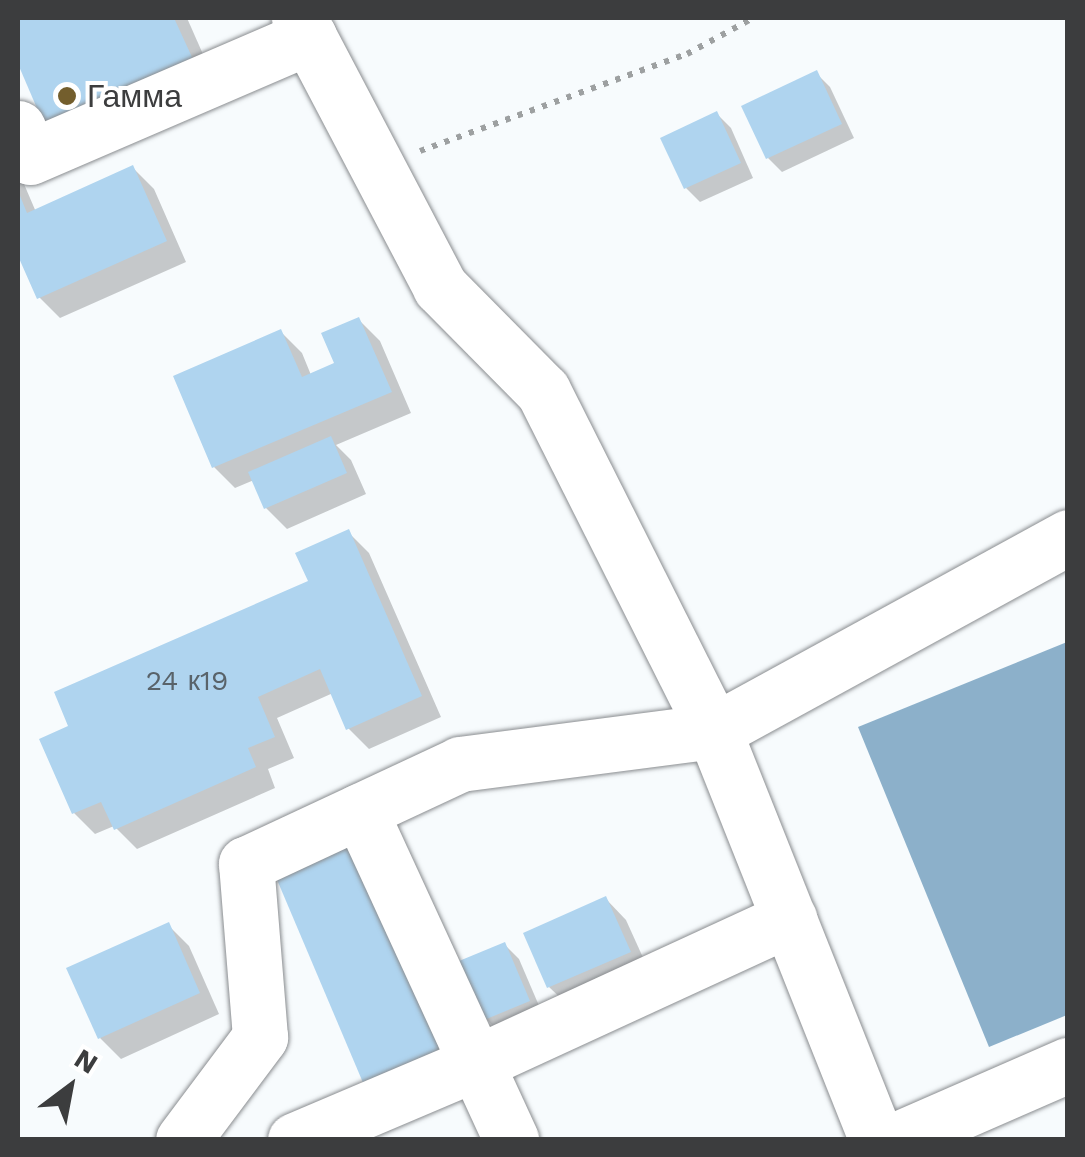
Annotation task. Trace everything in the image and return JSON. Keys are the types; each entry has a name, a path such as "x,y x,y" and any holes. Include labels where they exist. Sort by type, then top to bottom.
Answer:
{"street":[{"path":"18,128 30,157 304,27 440,287 543,391 714,731 877,1140"},
{"path":"183,1140 260,1036 246,864 460,764 714,731 1068,537"},
{"path":"360,812 511,1140"},
{"path":"295,1140 476,1063 789,919"},
{"path":"896,1140 1068,1065"}],"path":[{"path":"377,167 688,54 753,18"}],"water":[{"path":"1067,642 1067,1015 989,1047 858,727"}],"building":[{"path":"18,18 174,18 197,68 48,134 18,64"},
{"path":"817,70 842,124 766,159 741,106"},
{"path":"717,111 741,163 684,189 660,138"},
{"path":"133,165 167,241 37,299 18,256 18,191 27,213"},
{"path":"359,317 392,392 212,468 173,376 281,329 302,377 334,363 321,333"},
{"path":"331,436 347,473 264,509 248,472"},
{"path":"349,529 422,696 346,730 320,669 258,697 275,737 248,748 256,767 114,830 101,802 72,814 39,739 68,726 54,692 308,581 295,553"},
{"path":"356,841 444,1051 364,1085 275,875"},
{"path":"606,896 631,952 547,988 523,933"},
{"path":"169,922 200,993 98,1039 66,968"},
{"path":"505,942 530,1001 484,1020 459,961"}],"place":[{"name":"Гамма","path":"67,96"}]}
